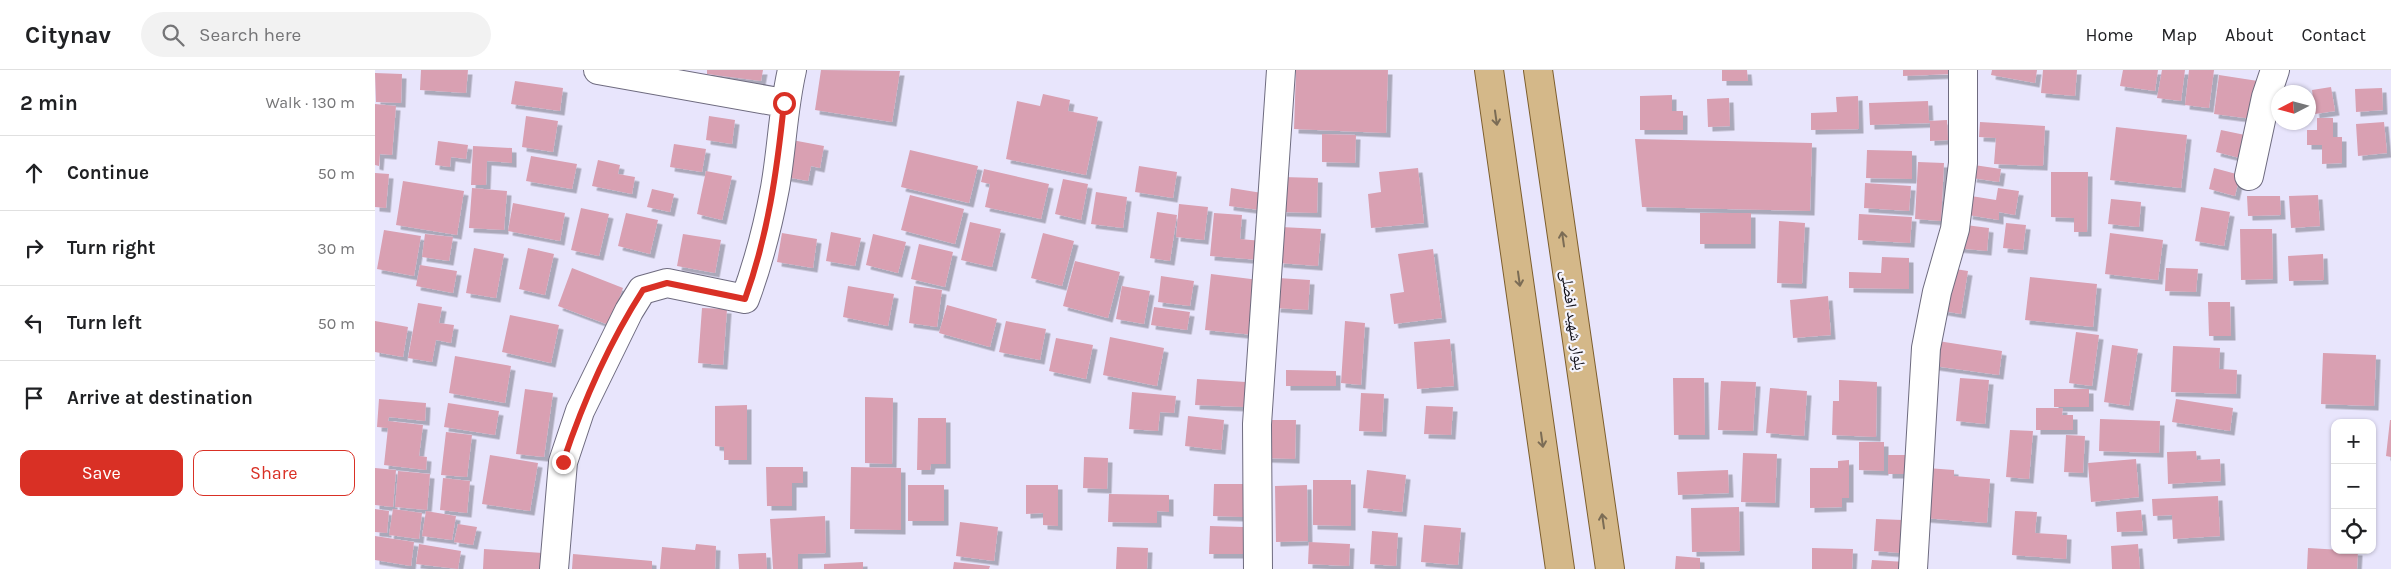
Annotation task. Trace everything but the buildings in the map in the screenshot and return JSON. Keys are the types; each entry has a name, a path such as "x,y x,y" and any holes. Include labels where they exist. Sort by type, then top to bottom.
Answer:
{"main road":[{"path":"1489,70 1560,569"},
{"name":"بلوار شهید افضلی","path":"1538,70 1610,569"}],"street":[{"path":"598,70 784,103"},
{"path":"554,569 563,462 580,411 629,311 643,290 667,283 745,299 753,279 775,187 784,103 792,70"},
{"path":"1258,569 1257,424 1281,70"},
{"path":"1913,569 1926,348 1937,292 1955,229 1963,163 1963,70"},
{"path":"2249,176 2266,97 2275,70"}],"route":[{"path":"563,462 580,411 629,311 643,290 667,283 745,299 753,279 775,187 784,103"}]}
